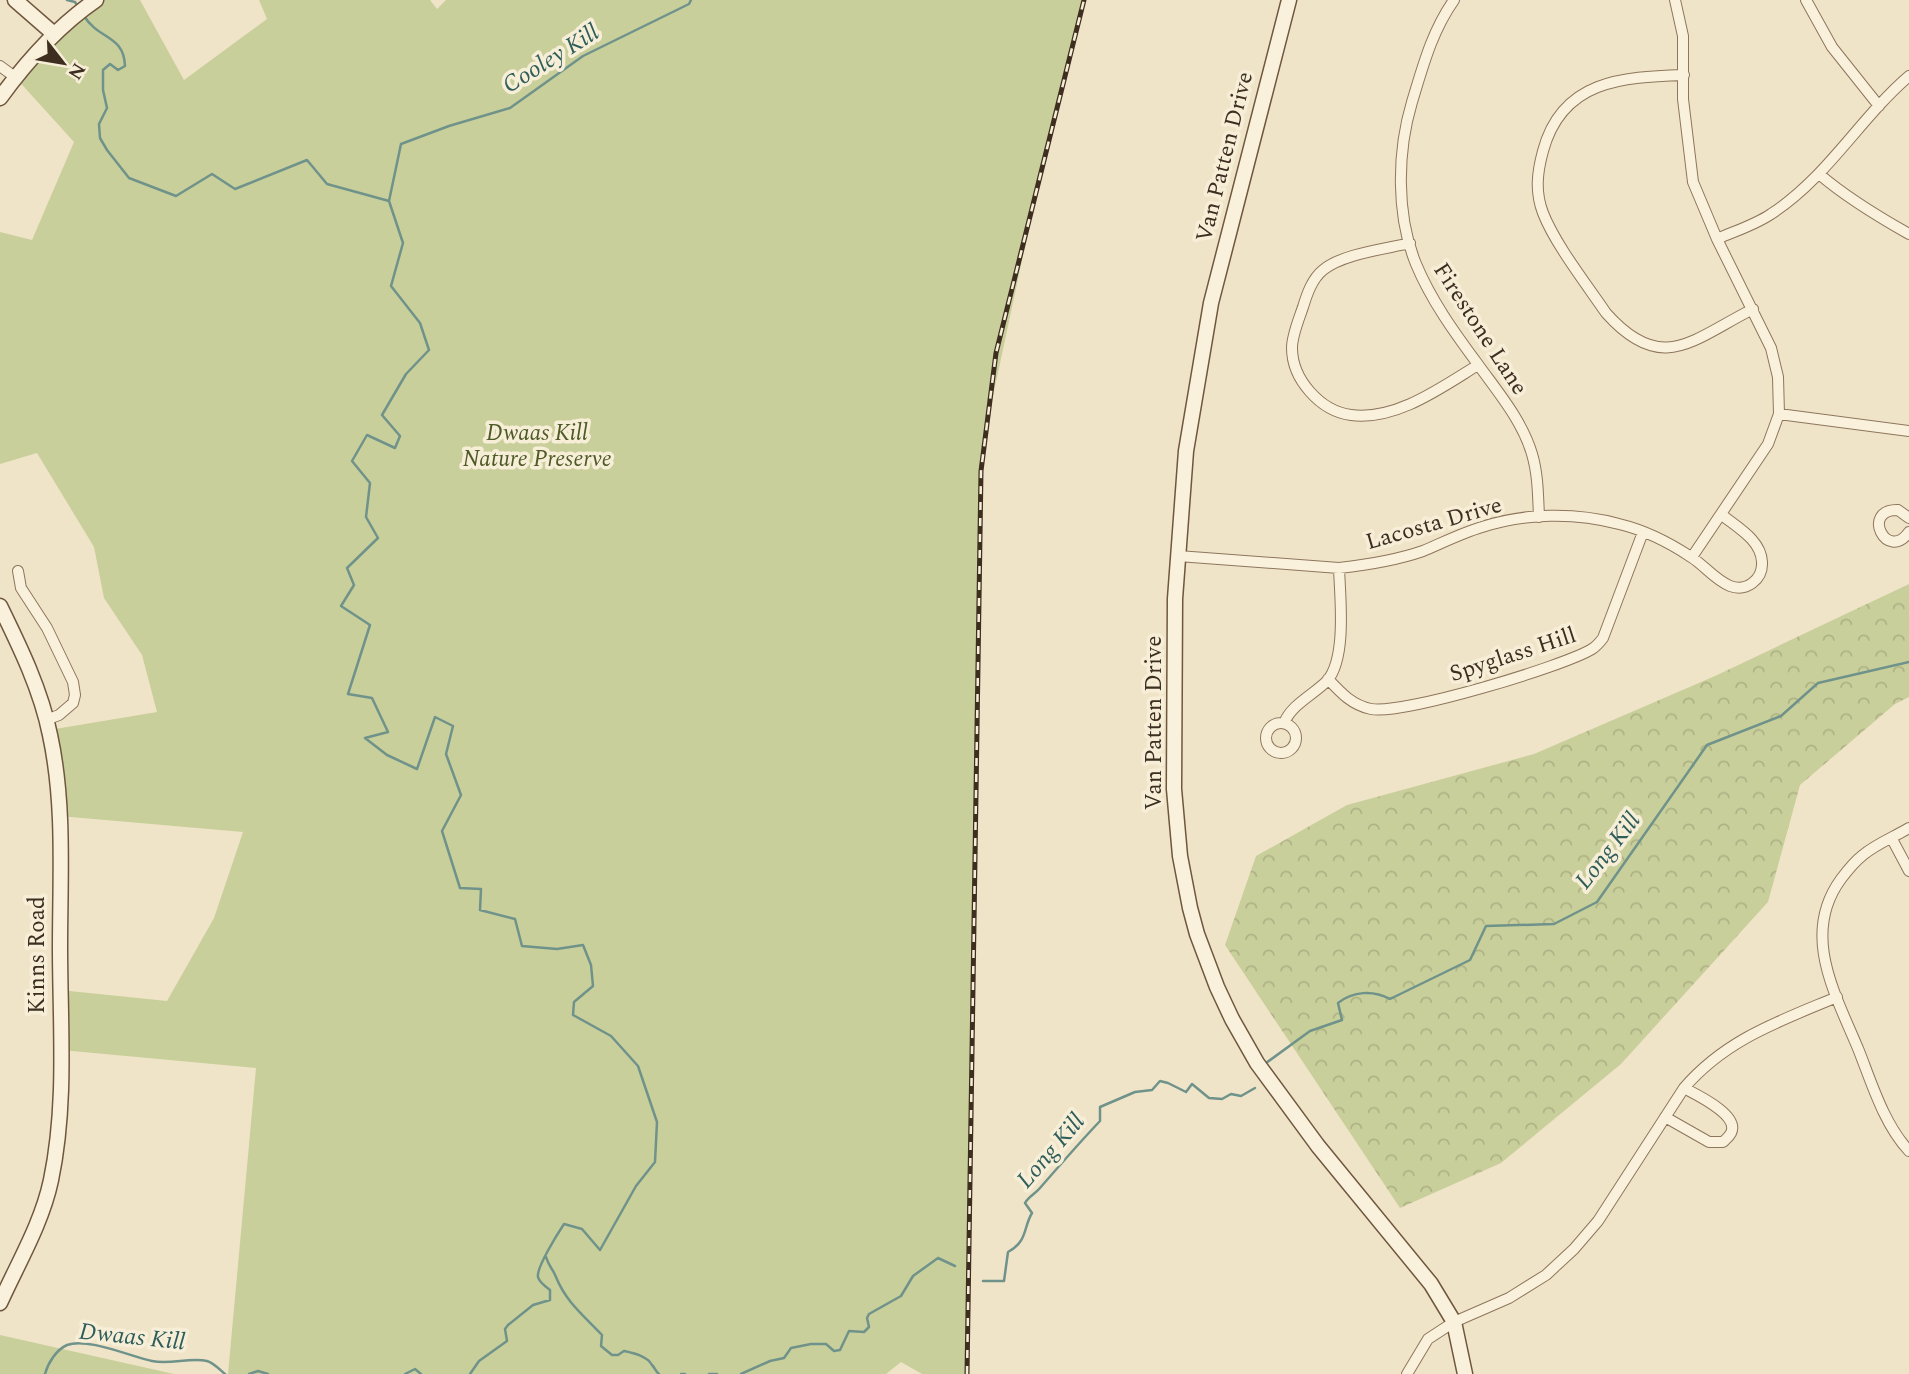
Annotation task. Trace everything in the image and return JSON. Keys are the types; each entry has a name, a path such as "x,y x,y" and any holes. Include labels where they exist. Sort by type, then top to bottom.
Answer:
{"street":[{"path":"15,0 54,34"},
{"name":"Van Patten Drive","path":"1289,0 1211,303 1186,451 1175,599 1174,789 1182,866 1197,934 1216,987 1257,1063 1318,1146 1427,1278 1454,1322 1465,1374"},
{"path":"1675,0 1683,36 1684,113 1693,182 1776,362 1779,414 1768,444 1692,557"},
{"path":"1806,0 1832,47 1879,106"},
{"name":"Firestone Lane","path":"1449,2 1426,53 1407,117 1401,165 1402,197 1410,243 1422,279 1448,324 1514,417 1531,450 1538,481 1539,517"},
{"path":"0,98 54,34 86,7"},
{"path":"0,66 15,77"},
{"path":"1684,75 1649,76 1611,82 1574,98 1562,113 1544,146 1537,172 1538,196 1544,216 1606,313 1638,341 1669,348 1682,346 1753,309"},
{"path":"1717,239 1771,214 1819,174 1909,76"},
{"path":"1819,174 1840,192 1909,234"},
{"path":"1410,243 1359,255 1329,265 1321,272 1306,296 1292,347 1299,377 1305,387 1323,403 1342,413 1366,415 1425,398 1478,365"},
{"path":"1779,414 1909,431"},
{"path":"1907,512 1893,509 1884,513 1879,522 1880,532 1887,540 1897,541 1906,537 1909,532"},
{"name":"Lacosta Drive","path":"1178,556 1339,568 1419,552 1484,526 1539,517 1585,517 1621,524 1643,532 1692,557 1730,586 1753,584 1762,565 1758,548 1722,515"},
{"name":"Spyglass Hill","path":"1328,679 1353,703 1384,711 1458,694 1572,659 1594,648 1603,638 1643,532"},
{"path":"1284,723 1289,714 1328,679 1339,649 1339,568"},
{"path":"18,571 21,588 47,628 72,682 75,695 73,703 59,715 46,720"},
{"name":"Kinns Road","path":"0,606 34,679 46,720 57,773 59,826 59,1128 50,1184 37,1222 0,1303"},
{"path":"1909,828 1863,855 1851,867 1830,897 1824,913 1821,946 1837,997 1882,1107 1900,1141 1909,1151"},
{"path":"1892,839 1909,871"},
{"path":"1407,1374 1429,1339 1454,1322 1509,1298 1546,1275 1574,1248 1598,1221 1684,1088 1698,1072 1716,1057 1772,1023 1837,997"},
{"path":"1665,1117 1709,1142 1723,1142 1731,1133 1732,1124 1726,1115 1713,1104 1684,1088"}],"green space":[{"name":"Dwaas Kill Nature Preserve","path":"98,0 140,0 184,80 267,19 259,0 430,0 437,9 446,0 1083,0 1052,120 983,443 977,627 967,1374 922,1374 901,1362 886,1374 228,1374 256,1068 61,1050 60,990 167,1001 214,918 243,832 59,816 49,730 157,712 142,655 104,598 94,547 37,453 0,464 0,232 32,240 74,142 15,77"},
{"path":"1909,584 1909,697 1895,704 1800,785 1768,902 1621,1064 1501,1163 1400,1208 1225,945 1256,856 1347,805 1534,754 1715,676"},
{"path":"0,1335 174,1374 0,1374"}],"waterway":[{"name":"Dwaas Kill","path":"67,0 75,2 78,7"},
{"name":"Dwaas Kill","path":"470,1374 479,1361 507,1341 505,1329 508,1325 533,1305 550,1300 550,1290 540,1281 538,1273 564,1224 582,1229 600,1250 636,1186 655,1162 657,1122 638,1066 611,1036 573,1015 574,1002 593,986 591,965 583,945 557,949 522,946 515,919 480,910 481,889 460,888 442,831 461,795 446,754 453,726 435,717 417,769 387,755 365,738 388,732 372,698 348,694 370,625 341,606 354,585 347,568 378,538 366,517 370,483 352,461 367,435 395,448 400,436 382,415 406,374 429,350 420,323 391,286 403,243 389,201 401,144 510,108 583,56 689,4 691,0"},
{"name":"Dwaas Kill","path":"84,16 97,30 116,43 124,56 125,66 118,70 110,64 103,70 107,108 99,124 100,138 129,178 176,196 212,174 235,189 307,160 327,184 389,201"},
{"name":"Long Kill","path":"1266,1063 1310,1031 1342,1020 1338,1003 1344,999 1363,993 1390,999 1470,960 1486,926 1554,924 1597,902 1707,745 1781,716 1818,683 1909,662"},
{"name":"Long Kill","path":"983,1281 1004,1281 1008,1252 1022,1239 1032,1213 1025,1203 1100,1121 1100,1107 1135,1092 1152,1090 1160,1081 1186,1092 1192,1084 1209,1098 1222,1099 1231,1094 1241,1096 1255,1088"},
{"name":"Long Kill","path":"546,1257 565,1294 602,1335 601,1346 612,1355 624,1351 643,1357 659,1374"},
{"name":"Long Kill","path":"741,1374 784,1358 791,1348 826,1344 834,1351 840,1350 849,1331 864,1332 869,1327 869,1314 901,1296 913,1276 938,1258 955,1266"},
{"name":"Dwaas Kill","path":"45,1374 50,1361 59,1350 76,1343 97,1345 159,1362 207,1361 225,1374"},
{"name":"Dwaas Kill","path":"405,1374 415,1369 421,1374"},
{"name":"Dwaas Kill","path":"249,1374 258,1371 268,1374"},
{"name":"Long Kill","path":"709,1374 717,1374"}],"railway":[{"path":"967,1374 981,471 996,353 1084,0"}],"water label":[{"name":"Cooley Kill","path":"551,59"}]}
